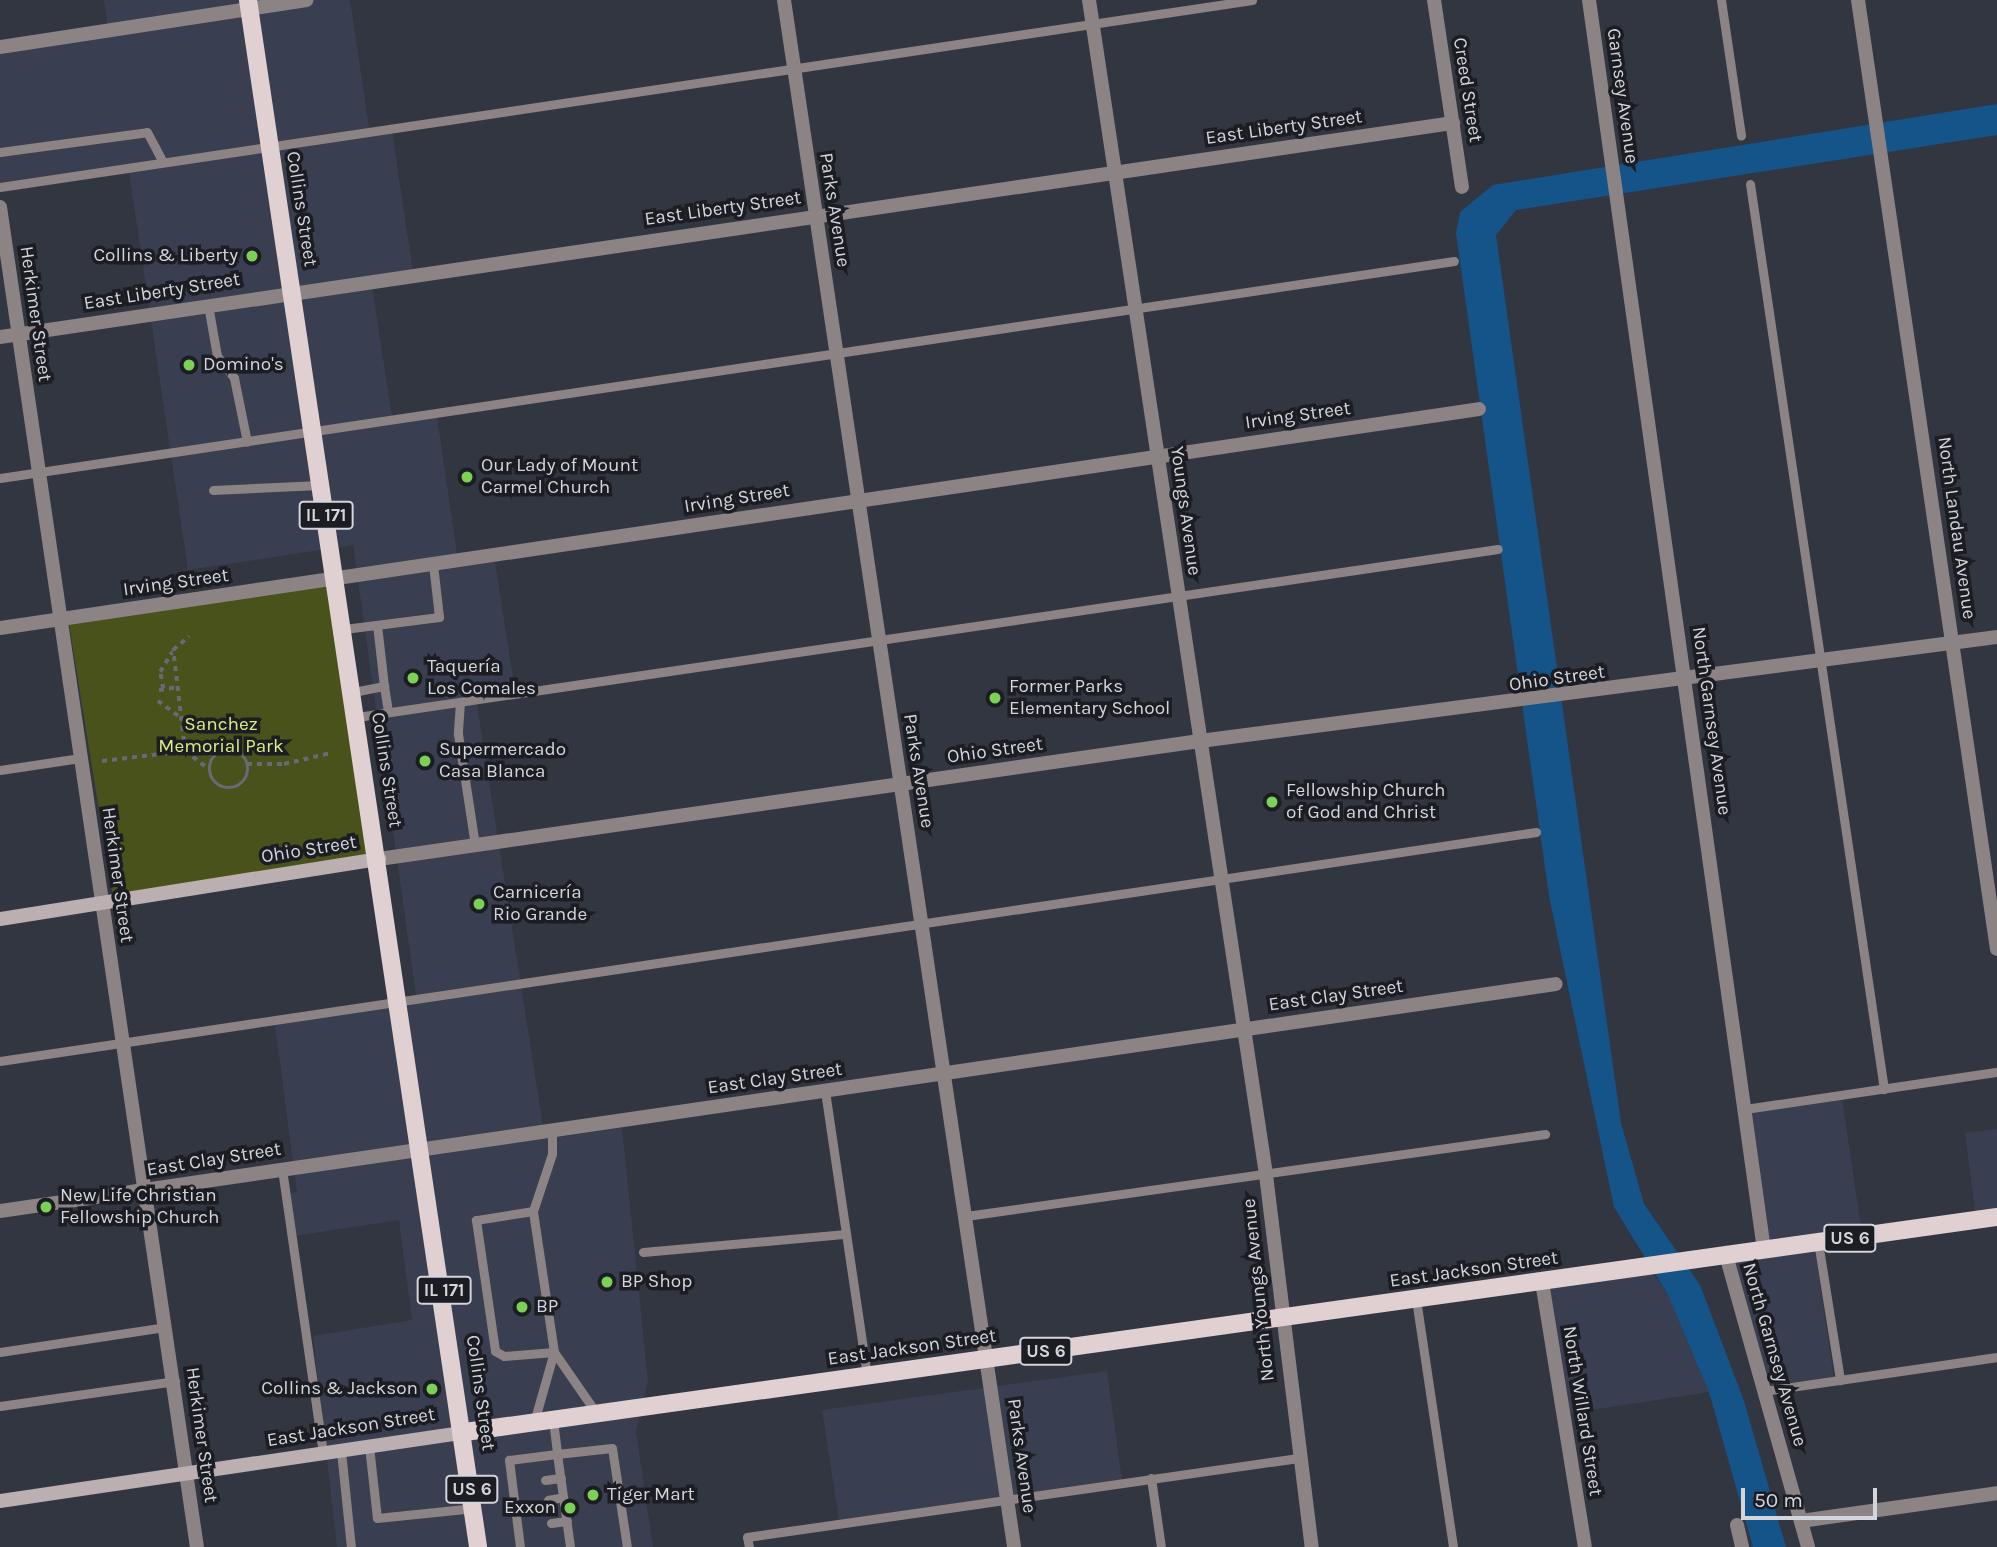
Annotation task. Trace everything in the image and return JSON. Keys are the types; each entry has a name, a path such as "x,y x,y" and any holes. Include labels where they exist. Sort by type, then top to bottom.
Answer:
{"main road":[{"name":"Collins Street","path":"249,4 466,1432 478,1547"},
{"name":"East Jackson Street","path":"466,1432 1997,1217"}],"street":[{"path":"0,47 249,4 306,0"},
{"name":"Parks Avenue","path":"784,0 1014,1547"},
{"name":"Youngs Avenue","path":"1089,0 1243,1028"},
{"name":"Creed Street","path":"1434,0 1462,187"},
{"name":"Garnsey Avenue","path":"1589,0 1616,197"},
{"name":"North Landau Avenue","path":"1858,0 1997,949"},
{"name":"East Liberty Street","path":"0,337 1453,123"},
{"name":"North Garnsey Avenue","path":"1616,197 1764,1250"},
{"name":"Herkimer Street","path":"0,207 80,758 189,1473 197,1547"},
{"name":"Irving Street","path":"0,628 1479,409"},
{"name":"Ohio Street","path":"0,919 379,859 1200,741 1520,704 1997,637"},
{"name":"East Clay Street","path":"0,1211 1556,984"},
{"name":"North Youngs Avenue","path":"1243,1028 1266,1175 1298,1458 1312,1547"},
{"name":"North Garnsey Avenue","path":"1726,1255 1808,1547"},
{"name":"North Willard Street","path":"1542,1282 1585,1547"},
{"name":"East Jackson Street","path":"0,1502 466,1432"},
{"path":"1801,1521 1997,1493"},
{"path":"1737,1525 1742,1547"}],"lane":[{"path":"0,187 1252,0"},
{"path":"1721,0 1741,136"},
{"path":"0,152 147,132 163,162"},
{"path":"1750,184 1818,662 1884,1089"},
{"path":"0,478 1454,261"},
{"path":"208,305 218,356 234,378 247,442"},
{"path":"213,490 322,484"},
{"path":"357,717 1498,550"},
{"path":"344,629 439,617 433,564"},
{"path":"377,625 388,712"},
{"path":"353,692 384,687"},
{"path":"460,702 458,734 475,845"},
{"path":"0,770 80,758"},
{"path":"0,1062 401,1005 1536,832"},
{"path":"1745,1109 1997,1072"},
{"path":"825,1091 867,1376"},
{"path":"534,1422 554,1352 533,1211 552,1154 552,1130"},
{"path":"966,1216 1545,1134"},
{"path":"282,1169 323,1453"},
{"path":"533,1211 476,1220 495,1351 519,1358 554,1352"},
{"path":"643,1252 846,1234"},
{"path":"1818,1242 1840,1380"},
{"path":"1416,1299 1453,1547"},
{"path":"0,1352 166,1327"},
{"path":"554,1352 597,1414"},
{"path":"1764,1391 1997,1357"},
{"path":"0,1406 175,1381"},
{"path":"553,1420 570,1547"},
{"path":"369,1447 377,1518 474,1508"},
{"path":"520,1547 522,1527 516,1483 509,1461 612,1448 627,1547"},
{"path":"341,1451 351,1547"},
{"path":"749,1547 747,1537 1298,1458"},
{"path":"545,1480 561,1478"},
{"path":"1151,1478 1161,1547"},
{"path":"548,1500 564,1497"},
{"path":"551,1523 567,1521"}],"path":[{"path":"177,687 161,689 160,671 173,650 189,636"},
{"path":"173,650 185,751"},
{"path":"158,701 181,719"},
{"path":"102,761 185,751 210,770 219,785 230,788 245,779 247,764 237,752 225,751 210,770"},
{"path":"247,764 284,764 331,752"}],"shaded area":[{"path":"104,0 350,0 370,134 392,131 413,272 371,279 392,417 436,410 458,561 494,555 515,691 476,698 545,1139 622,1128 648,1381 636,1432 653,1547 337,1547 313,1336 412,1320 399,1220 294,1236 288,1194 297,1192 275,1025 417,1002 353,545 188,570 128,165 0,188 0,48 108,28"},
{"path":"1842,1098 1862,1234 1766,1247 1747,1112"},
{"path":"1997,1129 1997,1215 1976,1218 1965,1133"},
{"path":"1814,1246 1834,1378 1765,1388 1729,1257"},
{"path":"1645,1262 1667,1293 1709,1392 1565,1414 1543,1278"},
{"path":"1107,1371 1122,1480 839,1520 822,1410"}],"green space":[{"name":"Sanchez Memorial Park","path":"333,583 371,854 113,897 69,624"}],"water":[{"path":"1997,104 1997,135 1516,210 1496,235 1621,1123 1644,1204 1700,1285 1744,1401 1786,1547 1753,1547 1709,1392 1667,1293 1614,1207 1549,896 1456,233 1460,212 1493,185"}],"place":[{"name":"Collins & Liberty","path":"252,256"},
{"name":"Domino's","path":"189,365"},
{"name":"Our Lady of Mount Carmel Church","path":"467,477"},
{"name":"Taquería Los Comales","path":"413,678"},
{"name":"Former Parks Elementary School","path":"995,698"},
{"name":"Supermercado Casa Blanca","path":"425,761"},
{"name":"Fellowship Church of God and Christ","path":"1272,802"},
{"name":"Carnicería Rio Grande","path":"479,904"},
{"name":"New Life Christian Fellowship Church","path":"46,1207"},
{"name":"BP Shop","path":"607,1282"},
{"name":"BP","path":"522,1307"},
{"name":"Collins & Jackson","path":"432,1389"},
{"name":"Tiger Mart","path":"593,1495"},
{"name":"Exxon","path":"570,1508"}]}
